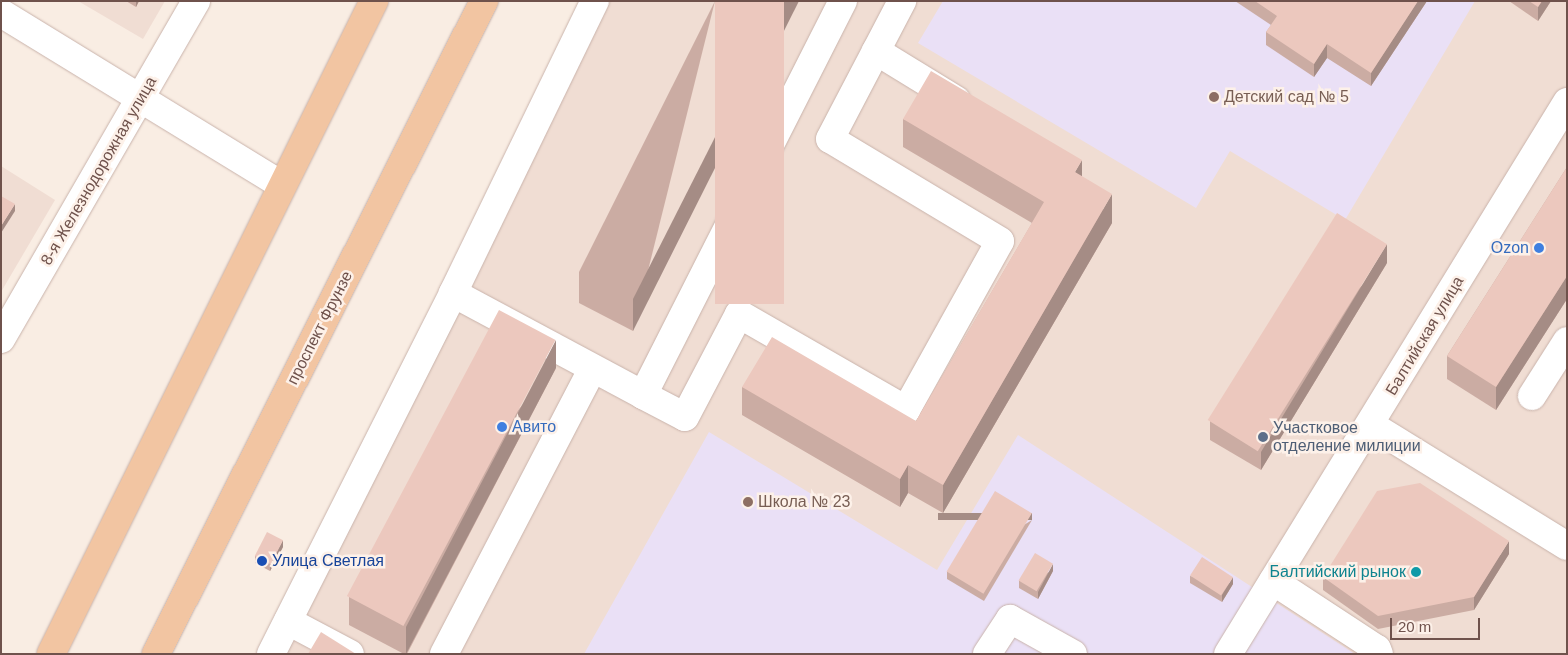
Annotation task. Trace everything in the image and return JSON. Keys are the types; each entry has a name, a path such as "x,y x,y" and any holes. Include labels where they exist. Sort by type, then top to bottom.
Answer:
{"main road":[{"path":"51,654 374,1"},
{"name":"проспект Фрунзе","path":"156,654 484,1"}],"street":[{"name":"8-я Железнодорожная улица","path":"1,339 196,1"},
{"path":"271,654 453,293 595,1"},
{"path":"643,395 843,1"},
{"path":"453,293 685,417 739,314 906,410 1000,242 830,140 902,1"},
{"path":"1,13 282,185"},
{"path":"876,51 972,110"},
{"name":"Балтийская улица","path":"1228,654 1565,110"},
{"path":"1532,396 1567,341"},
{"path":"444,654 593,368"},
{"path":"1371,425 1567,546"},
{"path":"1268,588 1377,649 1378,654"},
{"path":"987,654 1010,619 1073,654"},
{"path":"288,620 350,654"}],"shaded area":[{"path":"78,1 165,1 143,39"},
{"path":"606,1 1567,1 1567,654 271,654"},
{"name":"Детский сад № 5","path":"943,1 1475,1 1345,220 1230,151 1196,208 918,43"},
{"path":"1,166 55,200 1,292"},
{"name":"Школа № 23","path":"709,432 937,570 1018,435 1355,654 584,654"}],"building":[{"path":"715,1 784,1 784,304 715,304"},
{"path":"1255,1 1418,1 1371,73 1327,44 1314,64 1266,32 1277,16"},
{"path":"1529,1 1542,1 1538,7"},
{"path":"931,71 1082,160 1075,172 1112,194 943,485 908,465 900,479 742,387 772,337 916,421 1044,202 903,119"},
{"path":"1567,167 1567,276 1496,387 1447,356"},
{"path":"1,196 15,204 1,226"},
{"path":"1337,213 1387,244 1258,451 1208,420"},
{"path":"499,310 556,340 403,626 347,596"},
{"name":"Балтийский рынок","path":"1420,483 1509,541 1474,597 1378,616 1323,577 1377,491"},
{"path":"995,491 1032,513 983,594 947,572"},
{"path":"267,532 283,540 271,564 255,556"},
{"path":"1035,553 1053,564 1037,591 1019,580"},
{"path":"1202,557 1233,577 1221,596 1190,575"},
{"path":"321,632 356,654 308,654"}],"place":[{"name":"Детский сад № 5","path":"1214,97"},
{"name":"Ozon","path":"1539,248"},
{"name":"Авито","path":"502,427"},
{"name":"Участковое отделение милиции","path":"1263,437"},
{"name":"Школа № 23","path":"748,502"},
{"name":"Улица Светлая","path":"262,561"},
{"name":"Балтийский рынок","path":"1416,572"}]}
